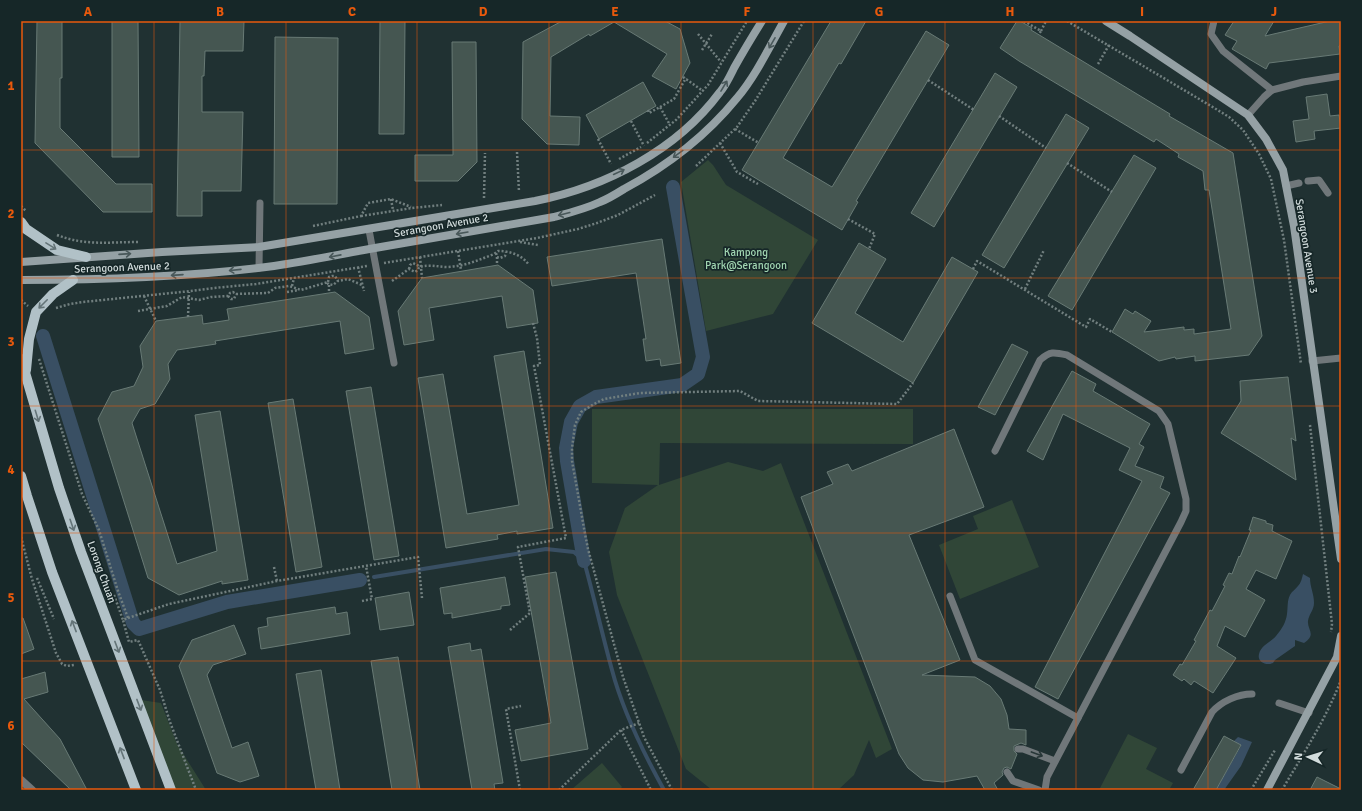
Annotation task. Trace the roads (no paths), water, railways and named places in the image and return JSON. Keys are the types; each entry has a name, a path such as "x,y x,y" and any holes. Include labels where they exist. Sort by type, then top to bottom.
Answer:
{"main road":[{"name":"Serangoon Avenue 2","path":"21,262 259,247 369,230 550,198 583,188 635,165 679,135 700,117 721,91 762,21"},
{"name":"Serangoon Avenue 2","path":"21,280 73,280 179,275 259,268 318,260 373,248 554,217 577,211 600,202 647,177 688,147 708,130 737,98 759,65 784,21"},
{"name":"Serangoon Avenue 3","path":"1106,21 1248,115 1266,139 1283,170 1294,226 1341,559"},
{"path":"21,222 26,229 57,250 86,257"},
{"path":"26,378 29,339 36,312 53,294 73,280"},
{"name":"Lorong Chuan","path":"21,359 59,488 81,552 171,790"},
{"path":"21,476 52,572 136,790"},
{"path":"21,485 27,496"},
{"path":"1267,790 1337,657 1341,636"}],"street":[{"path":"21,780 32,790"}],"lane":[{"path":"1214,21 1211,34 1223,51 1272,90"},
{"path":"1248,115 1272,90 1303,82 1341,76"},
{"path":"1308,181 1319,180 1328,193"},
{"path":"1286,186 1299,183"},
{"path":"259,268 260,203"},
{"path":"369,230 394,363"},
{"path":"995,451 1040,360 1047,354 1056,352 1066,355 1159,411 1168,424 1186,499 1186,511 1055,761 1047,777 1045,790"},
{"path":"1312,361 1341,358"},
{"path":"950,596 975,660 1078,718"},
{"path":"1181,770 1212,712 1219,705 1242,694 1252,694"},
{"path":"1279,703 1309,712"},
{"path":"1018,750 1024,749 1055,761"},
{"path":"1007,772 1014,781 1039,790"}],"water":[{"path":"1303,574 1310,578 1314,600 1313,608 1308,621 1311,634 1310,637 1304,643 1295,640 1295,646 1273,663 1265,664 1259,659 1260,651 1280,631 1286,617 1289,597 1300,583"},
{"path":"1238,737 1252,742 1241,766 1224,790 1216,790 1241,746 1234,741"}],"waterway":[{"path":"584,561 566,448 571,422 580,406 596,397 682,385 698,374 703,357 673,187"},
{"path":"43,336 133,623 139,629 227,602 360,580"},
{"path":"374,577 546,549 574,552 584,561 608,656 622,701 641,746 664,790"}],"park label":[{"name":"Kampong Park@Serangoon","path":"746,258"}]}
